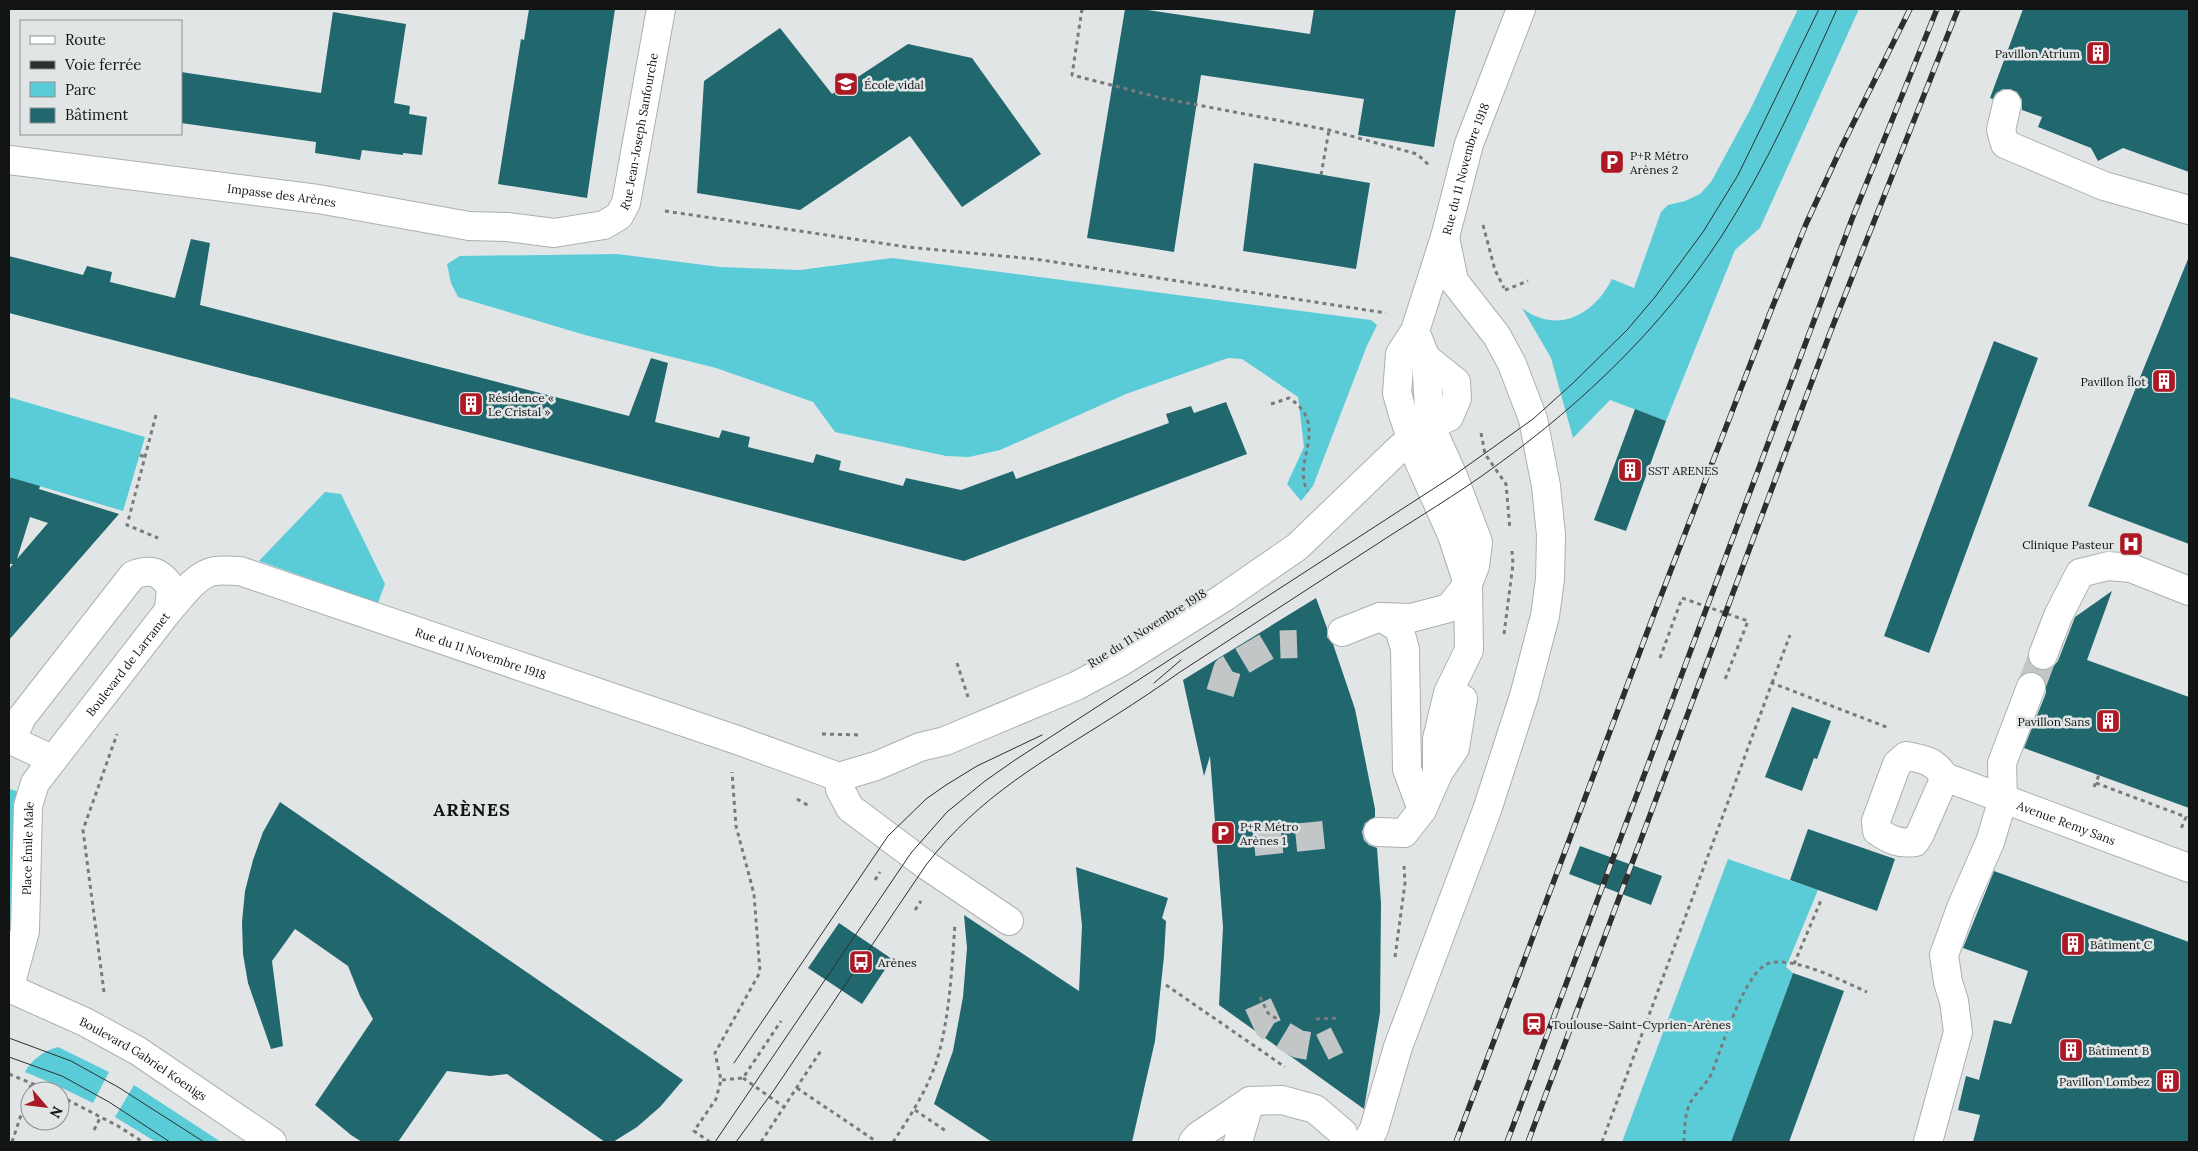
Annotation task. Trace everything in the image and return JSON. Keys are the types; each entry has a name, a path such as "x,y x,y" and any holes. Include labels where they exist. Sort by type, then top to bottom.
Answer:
{"street":[{"name":"Rue Jean-Joseph Sanfourche","path":"554,233 604,225 618,216 626,204 661,9"},
{"name":"Rue du 11 Novembre 1918","path":"208,573 214,571 240,571 743,753 839,777 876,766 920,747 945,742 1076,686 1120,663 1223,598 1297,547 1421,431 1398,393 1400,354 1416,331 1445,237 1469,144 1520,9"},
{"path":"2008,104 2001,130 2005,144 2104,186 2189,210"},
{"name":"Impasse des Arènes","path":"9,160 318,199 469,226 507,227 554,233"},
{"path":"1367,1142 1374,1129 1398,1047 1487,810 1524,696 1545,616 1550,579 1550,535 1546,486 1533,419 1512,364 1497,336 1454,281 1445,237"},
{"path":"1391,833 1422,810 1437,776 1437,739 1448,693 1469,650 1468,584 1452,535 1418,459 1426,358 1416,331"},
{"path":"2043,655 2058,616 2080,573 2108,566 2131,568 2189,591"},
{"path":"51,759 10,739 22,717 133,575 145,571 162,576 171,588 170,610"},
{"name":"Boulevard de Larramet","path":"51,759 170,610 192,585 208,573"},
{"path":"1342,632 1380,617 1411,618 1449,608 1468,584"},
{"path":"1380,617 1400,628 1405,649 1407,769 1422,810"},
{"path":"1928,1142 1958,1032 1954,1001 1948,982 1944,955 1961,908 1990,842 2003,799 2002,763 2032,687"},
{"path":"1906,756 1897,764 1876,821 1877,831 1890,840 1904,843 1915,842 1945,777"},
{"name":"Avenue Remy Sans","path":"1906,756 1921,758 1936,764 1945,777 2189,868"},
{"name":"Place Émile Male","path":"9,989 25,931 28,806 35,782 51,759"},
{"path":"839,777 840,789 850,808 926,865 1009,921"},
{"name":"Boulevard Gabriel Koenigs","path":"9,989 85,1022 138,1051 272,1142"},
{"path":"1193,1142 1198,1136 1250,1101 1282,1100 1315,1109 1343,1133 1345,1142"},
{"path":"1238,1142 1250,1101"}],"path":[{"path":"1082,9 1072,75 1161,98 1329,130 1417,154 1431,167"},
{"path":"1321,175 1329,130"},
{"path":"665,210 907,247 1035,259 1391,313 1389,319"},
{"path":"1484,217 1484,225 1495,270 1505,290 1528,281"},
{"path":"1271,404 1289,398 1300,406 1306,418 1309,445 1302,481 1308,492"},
{"path":"156,415 127,525 160,539"},
{"path":"1481,433 1485,454 1506,484 1511,537"},
{"path":"140,455 145,457"},
{"path":"1502,642 1513,564 1512,546"},
{"path":"1660,658 1682,598 1748,621 1724,682"},
{"path":"1602,1142 1790,635"},
{"path":"957,662 968,698"},
{"path":"1772,683 1890,729 1906,756"},
{"path":"104,992 83,830 118,730"},
{"path":"817,734 863,735"},
{"path":"710,1142 694,1131 716,1099 722,1080 715,1053 760,972 754,894 736,826 731,777 743,753"},
{"path":"2099,775 2095,785 2186,817 2178,837"},
{"path":"794,797 818,812"},
{"path":"1391,833 1404,883 1394,962"},
{"path":"1794,964 1822,898"},
{"path":"893,1142 915,1110 938,1054 951,984 955,919"},
{"path":"1684,1142 1686,1114 1690,1103 1705,1086 1711,1075 1751,978 1758,969 1769,963 1794,964 1867,992"},
{"path":"1166,985 1287,1068"},
{"path":"1260,997 1268,1013 1277,1019"},
{"path":"1316,1019 1339,1018"},
{"path":"743,1078 781,1021"},
{"path":"761,1142 822,1049"},
{"path":"9,1074 29,1081"},
{"path":"722,1080 743,1078 784,1107"},
{"path":"797,1088 877,1142"},
{"path":"70,1101 101,1116 143,1142"},
{"path":"915,1110 946,1131"},
{"path":"94,1130 101,1116"},
{"path":"12,1142 20,1118"}],"green space":[{"path":"1798,9 1859,9 1760,228 1735,250 1666,421 1610,400 1573,438 1551,358 1522,308 1535,316 1548,320 1561,320 1585,311 1595,303 1612,279 1634,288 1661,212 1668,205 1685,201 1700,194 1711,182 1750,110"},
{"path":"617,254 720,267 800,270 892,258 1371,320 1377,325 1366,348 1313,486 1301,501 1287,484 1304,447 1298,397 1242,359 1228,358 1126,394 1000,450 969,457 946,456 835,432 813,402 716,368 585,335 458,297 451,283 447,264 460,256"},
{"path":"9,397 145,437 123,511 9,477"},
{"path":"325,492 341,494 385,584 378,603 259,561"},
{"path":"9,789 21,792 17,926 9,924"},
{"path":"1728,859 1818,890 1786,967 1793,973 1731,1142 1622,1142"},
{"path":"58,1047 109,1072 93,1103 70,1092 70,1081 46,1081 25,1072 31,1063 48,1050"},
{"path":"134,1085 221,1142 156,1142 115,1117"}],"building":[{"path":"529,9 615,9 587,198 498,184 521,39 524,40"},
{"path":"1125,9 1141,9 1310,34 1314,9 1456,9 1434,147 1358,135 1364,99 1201,75 1174,252 1087,238"},
{"name":"Pavillon Atrium","path":"2023,9 2189,9 2189,172 2123,148 2098,161 2091,148 2038,127 2042,117 2022,110 2022,100 2017,92 2003,89 1996,93 1993,99 1990,98"},
{"path":"333,12 406,24 394,103 410,106 409,114 427,117 422,155 403,153 403,155 362,150 360,160 315,153 316,142 182,123 182,72 321,93"},
{"path":"780,28 832,94 908,44 972,58 1041,154 962,207 910,136 800,210 697,193 704,81"},
{"path":"1254,163 1370,183 1356,269 1243,251"},
{"name":"Résidence « Le Cristal »","path":"191,239 210,243 200,305 629,416 651,358 668,363 655,422 719,438 722,430 750,437 748,447 813,463 816,454 841,461 839,470 903,486 906,478 961,490 1013,471 1016,479 1169,423 1166,414 1191,406 1194,413 1226,402 1247,454 964,561 9,313 9,256 83,275 87,266 112,272 110,282 175,298"},
{"name":"Pavillon Îlot","path":"2189,259 2189,544 2088,506"},
{"path":"1994,341 2038,358 1929,653 1884,636"},
{"name":"SST ARENES","path":"1635,409 1666,421 1626,531 1594,520"},
{"path":"9,477 40,486 39,489 119,514 9,640 9,569 13,564 9,564","holes":["30,517 48,523 17,559"]},
{"name":"Pavillon Sans","path":"2112,591 2087,660 2189,697 2189,808 2024,748 2046,693 2046,685 2043,678 2046,670 2053,667 2058,661 2075,617"},
{"path":"1316,598 1327,628 1327,637 1333,644 1355,709 1375,809 1375,817 1365,823 1362,832 1364,840 1369,845 1377,848 1381,903 1380,1013 1364,1109 1219,1005 1223,927 1210,756 1204,776 1183,680"},
{"path":"1792,707 1831,721 1817,759 1814,758 1802,791 1765,777"},
{"path":"280,802 683,1080 660,1107 637,1127 613,1142 605,1142 507,1074 490,1076 447,1071 398,1142 362,1142 351,1135 315,1105 373,1019 360,996 348,966 295,929 272,961 283,1046 271,1049 248,983 243,954 242,922 245,891 263,832"},
{"path":"1808,829 1895,859 1877,911 1790,880"},
{"path":"1580,846 1662,876 1651,905 1569,874"},
{"path":"1076,867 1168,898 1162,918 1166,921 1155,1041 1132,1142 992,1142 934,1104 953,1051 963,997 967,948 964,915 1079,991 1082,926"},
{"path":"1994,871 2189,942 2189,1142 1973,1142 1980,1115 1958,1110 1966,1076 1979,1080 1994,1020 2011,1024 2028,971 1963,948"},
{"path":"839,923 892,959 862,1004 808,968"},
{"path":"1793,973 1844,991 1789,1142 1731,1142"}],"tunnel":[{"path":"1220,693 1227,670 1269,645 1297,644"},
{"path":"2031,687 2043,655"},
{"path":"1254,842 1332,834"},
{"path":"1258,1004 1268,1026 1298,1044 1321,1048 1337,1040"}],"tram line":[{"path":"715,1142 911,853 947,812 985,781 1015,760 1453,476 1533,419 1627,330 1655,297 1703,232 1738,175 1819,9"},
{"path":"736,1142 774,1090 926,865 968,818 1038,764 1482,476 1529,441 1591,389 1620,361 1673,302 1698,270 1738,210 1769,154 1837,9"},
{"path":"1154,683 1181,660"},
{"path":"734,1063 888,836 926,799 946,785 977,766 1042,735"},
{"path":"9,1038 71,1061 118,1087 204,1142"},
{"path":"9,1057 62,1076 109,1102 170,1142"}],"railway":[{"path":"1456,1142 1654,614 1770,313 1806,224 1843,144 1910,9"},
{"path":"1507,1142 1852,219 1937,9"},
{"path":"1528,1142 1830,333 1958,9"}],"place":[{"name":"Pavillon Atrium","path":"2098,53"},
{"name":"École vidal","path":"846,84"},
{"name":"P+R Métro Arènes 2","path":"1612,162"},
{"name":"Pavillon Îlot","path":"2164,381"},
{"name":"Résidence « Le Cristal »","path":"471,404"},
{"name":"SST ARENES","path":"1630,470"},
{"name":"Clinique Pasteur","path":"2131,544"},
{"name":"Pavillon Sans","path":"2108,721"},
{"name":"P+R Métro Arènes 1","path":"1223,833"},
{"name":"Bâtiment C","path":"2073,944"},
{"name":"Arènes","path":"861,962"},
{"name":"Toulouse-Saint-Cyprien-Arènes","path":"1534,1024"},
{"name":"Bâtiment B","path":"2071,1050"},
{"name":"Pavillon Lombez","path":"2168,1081"}],"district":[{"name":"ARÈNES","path":"472,809"}]}
